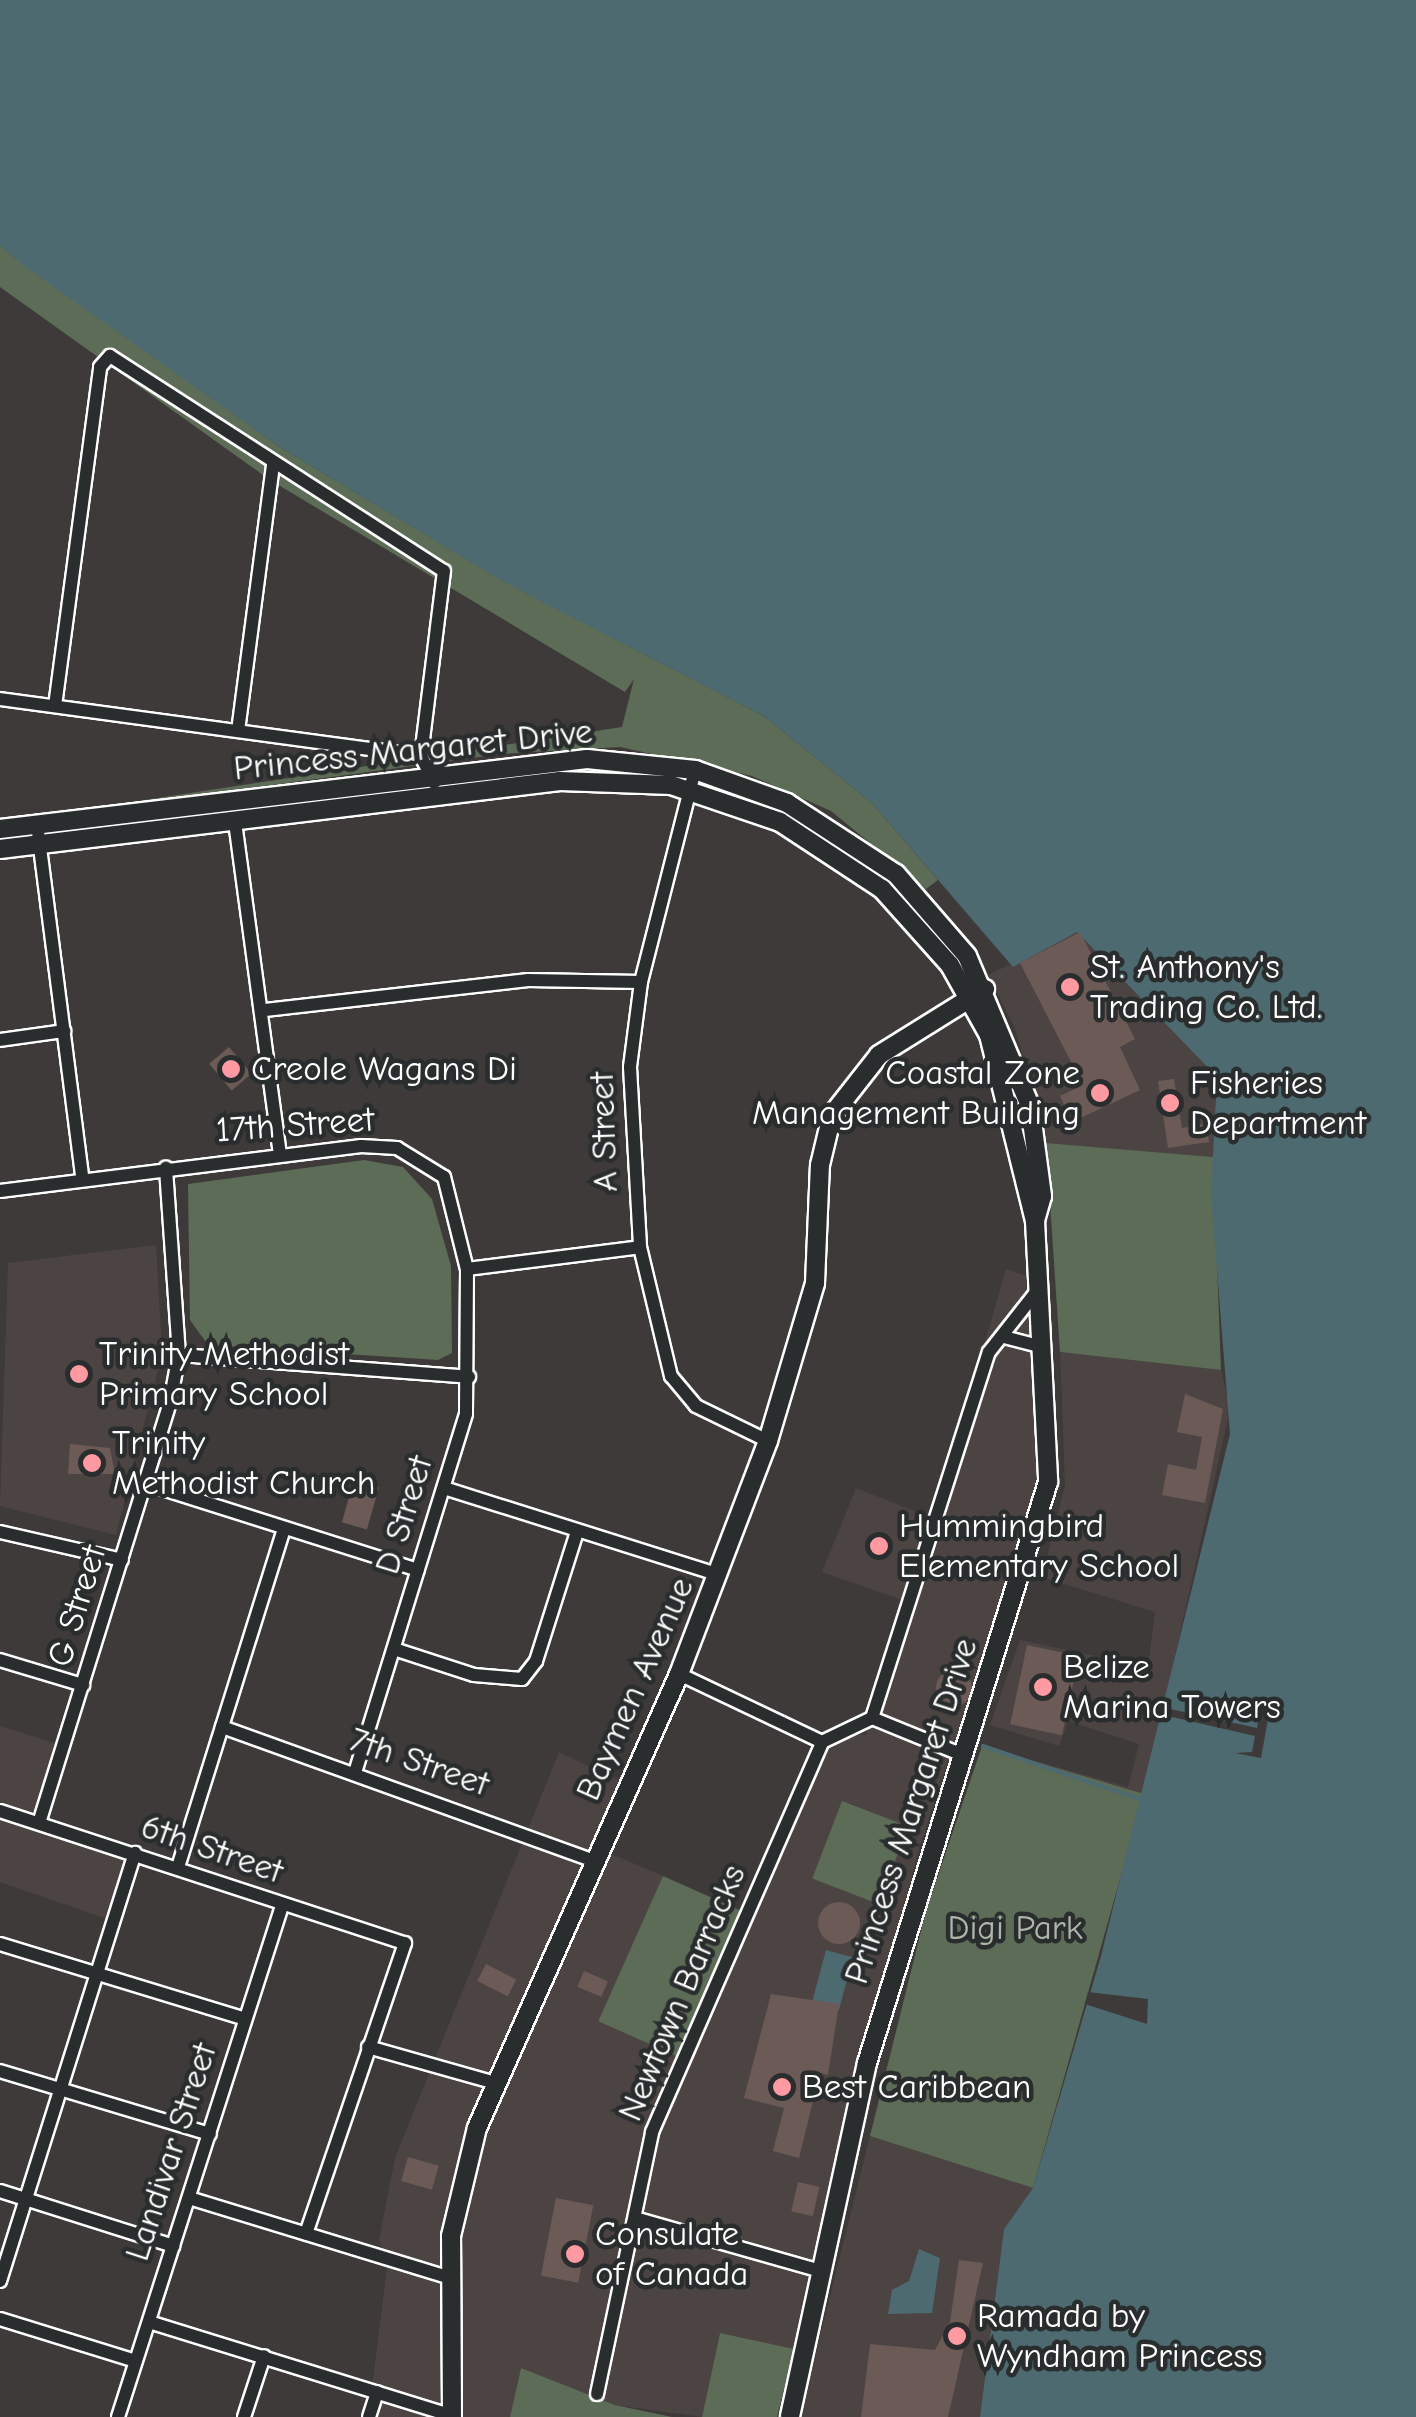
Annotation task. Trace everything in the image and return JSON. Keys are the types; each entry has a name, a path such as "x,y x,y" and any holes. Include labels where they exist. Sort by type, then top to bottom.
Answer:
{"main road":[{"name":"Princess Margaret Drive","path":"0,849 235,822 586,759 695,770 787,802 856,843 935,913 978,994 1036,1131 1042,1196 1034,1221"},
{"name":"Princess Margaret Drive","path":"0,829 435,787 611,780 689,790 780,822 848,863 978,994 1034,1221 1043,1346 1045,1496 960,1754 867,2063 790,2417"},
{"path":"934,1019 954,993 950,965"},
{"name":"Baymen Avenue","path":"452,2416 448,2277 461,2183 495,2083 720,1575 768,1441 815,1283 820,1166 832,1114 869,1064 978,994"},
{"path":"934,1019 967,1017 989,1034"}],"street":[{"path":"56,706 100,366 110,356 444,571 421,756 435,787"},
{"path":"238,731 273,464"},
{"path":"0,698 421,756"},
{"name":"A Street","path":"695,770 642,982 630,1137 640,1247 670,1376 696,1406 768,1441"},
{"path":"235,822 265,1010 280,1153"},
{"path":"37,824 82,1177"},
{"path":"265,1010 528,980 642,982"},
{"path":"0,1040 64,1031"},
{"name":"17th Street","path":"0,1191 82,1177 361,1146 422,1159 444,1177 467,1269"},
{"name":"G Street","path":"39,1824 147,1484 179,1354 166,1167"},
{"path":"467,1269 640,1247"},
{"name":"D Street","path":"355,1772 444,1488 469,1377 467,1269"},
{"path":"678,1674 822,1742 872,1718 989,1352 1039,1288"},
{"path":"1004,1337 1043,1346"},
{"path":"179,1354 469,1377"},
{"path":"147,1484 418,1570"},
{"path":"444,1488 720,1575"},
{"path":"178,1866 284,1528"},
{"path":"0,1532 122,1560"},
{"path":"394,1648 486,1678 522,1679 536,1662 577,1532"},
{"path":"0,1660 83,1685"},
{"path":"872,1718 960,1754"},
{"name":"7th Street","path":"222,1727 595,1862"},
{"name":"Newtown Barracks","path":"597,2394 638,2220 652,2132 822,1742"},
{"name":"6th Street","path":"0,1812 178,1866 282,1906 405,1943 368,2048"},
{"path":"0,2281 136,1853"},
{"name":"Landivar Street","path":"118,2417 282,1906"},
{"path":"0,1944 98,1977 245,2018"},
{"path":"306,2234 368,2048 495,2083"},
{"path":"0,2070 210,2134"},
{"path":"0,2191 173,2246"},
{"path":"189,2198 448,2277"},
{"path":"638,2220 824,2272"},
{"path":"0,2319 136,2361"},
{"path":"149,2322 452,2416"},
{"path":"244,2417 264,2356"},
{"path":"369,2417 377,2392"}],"shaded area":[{"path":"1077,932 1217,1077 1213,1157 1046,1143 1015,1028 988,975"},
{"name":"Trinity Methodist Primary School","path":"156,1245 162,1354 116,1535 0,1506 8,1263"},
{"path":"1006,1269 1026,1276 1041,1480 918,1852 794,2349 720,2333 702,2417 615,2405 521,2368 510,2417 368,2417 388,2261 379,2240 395,2158 559,1752 639,1790 607,1852 663,1876 608,2025 678,2053 821,1732 866,1735 908,1602 822,1572 856,1488 934,1519"},
{"path":"1060,1352 1221,1370 1230,1410 1144,1794 982,1746 1128,1787 1139,1744 1068,1721 1059,1746 990,1725 1020,1640 1148,1667 1155,1612 1042,1577 1065,1485"},
{"path":"0,1726 64,1746 45,1819 132,1853 116,1922 0,1882"},
{"name":"Ramada by Wyndham Princess","path":"870,2136 1033,2188 1004,2229 980,2417 800,2417"}],"green space":[{"path":"0,245 280,447 503,581 764,716 872,803 938,880 926,889 831,811 752,776 620,747 501,754 0,822 622,727 634,679 625,692 270,480 0,287"},
{"path":"1046,1143 1213,1157 1221,1370 1060,1352"},
{"path":"364,1160 403,1167 432,1199 451,1266 452,1353 438,1360 208,1345 190,1320 188,1184"},
{"name":"Digi Park","path":"982,1746 1144,1794 1033,2188 870,2136 926,1911"},
{"path":"842,1801 908,1826 879,1904 812,1878"},
{"path":"663,1876 741,1911 676,2056 598,2021"},
{"path":"720,2333 794,2349 777,2417 702,2417"},
{"path":"521,2368 615,2405 672,2417 510,2417"}],"water":[{"path":"0,0 1416,0 1416,2417 980,2417 1004,2229 1033,2188 1101,1956 1230,1434 1211,1194 1217,1077 1077,932 1013,967 872,803 764,716 504,582 280,447 20,263 0,245"},
{"path":"826,1950 853,1957 839,2010 812,2003"},
{"path":"919,2249 940,2258 932,2313 888,2314 892,2290 909,2281"}],"pier":[{"path":"1246,1704 1270,1708 1261,1758 1235,1753 1252,1752 1255,1736 1159,1714 1161,1707 1257,1728 1260,1712"},
{"path":"1088,1992 1148,1999 1147,2024 1085,2004"}],"building":[{"name":"St. Anthony's Trading Co. Ltd.","path":"1080,932 1135,1039 1120,1047 1140,1090 1072,1122 1060,1096 1083,1085 1020,963"},
{"name":"Creole Wagans Di","path":"229,1047 251,1074 232,1091 209,1064"},
{"name":"Fisheries Department","path":"1174,1079 1182,1128 1207,1124 1209,1142 1168,1148 1158,1081"},
{"path":"1185,1394 1223,1409 1205,1503 1162,1495 1168,1464 1196,1470 1202,1437 1177,1432"},
{"name":"Trinity Methodist Church","path":"70,1444 110,1448 115,1474 68,1474"},
{"path":"354,1480 379,1487 367,1529 342,1522"},
{"name":"Belize Marina Towers","path":"1027,1645 1079,1656 1062,1735 1010,1724"},
{"path":"954,1670 967,1675 972,1688 967,1701 954,1706 941,1701 936,1688 941,1675"},
{"path":"839,1902 854,1908 860,1923 854,1938 839,1944 824,1938 818,1923 824,1908"},
{"path":"486,1964 516,1979 508,1996 477,1981"},
{"path":"584,1971 608,1981 601,1997 577,1987"},
{"name":"Best Caribbean","path":"771,1994 839,2004 828,2075 820,2073 799,2158 773,2151 784,2108 744,2098"},
{"path":"408,2157 439,2166 432,2190 401,2181"},
{"path":"798,2182 819,2187 813,2216 791,2211"},
{"path":"556,2198 593,2205 578,2283 541,2276"},
{"name":"Ramada by Wyndham Princess","path":"959,2260 983,2263 948,2417 861,2417 870,2344 935,2350 950,2322"}],"waterway":[{"path":"983,1746 1140,1799"}],"place":[{"name":"St. Anthony's Trading Co. Ltd.","path":"1070,987"},
{"name":"Creole Wagans Di","path":"231,1069"},
{"name":"Coastal Zone Management Building","path":"1100,1093"},
{"name":"Fisheries Department","path":"1170,1103"},
{"name":"Trinity Methodist Primary School","path":"79,1374"},
{"name":"Trinity Methodist Church","path":"92,1463"},
{"name":"Hummingbird Elementary School","path":"879,1546"},
{"name":"Belize Marina Towers","path":"1043,1687"},
{"name":"Best Caribbean","path":"782,2087"},
{"name":"Consulate of Canada","path":"575,2254"},
{"name":"Ramada by Wyndham Princess","path":"957,2336"}]}
